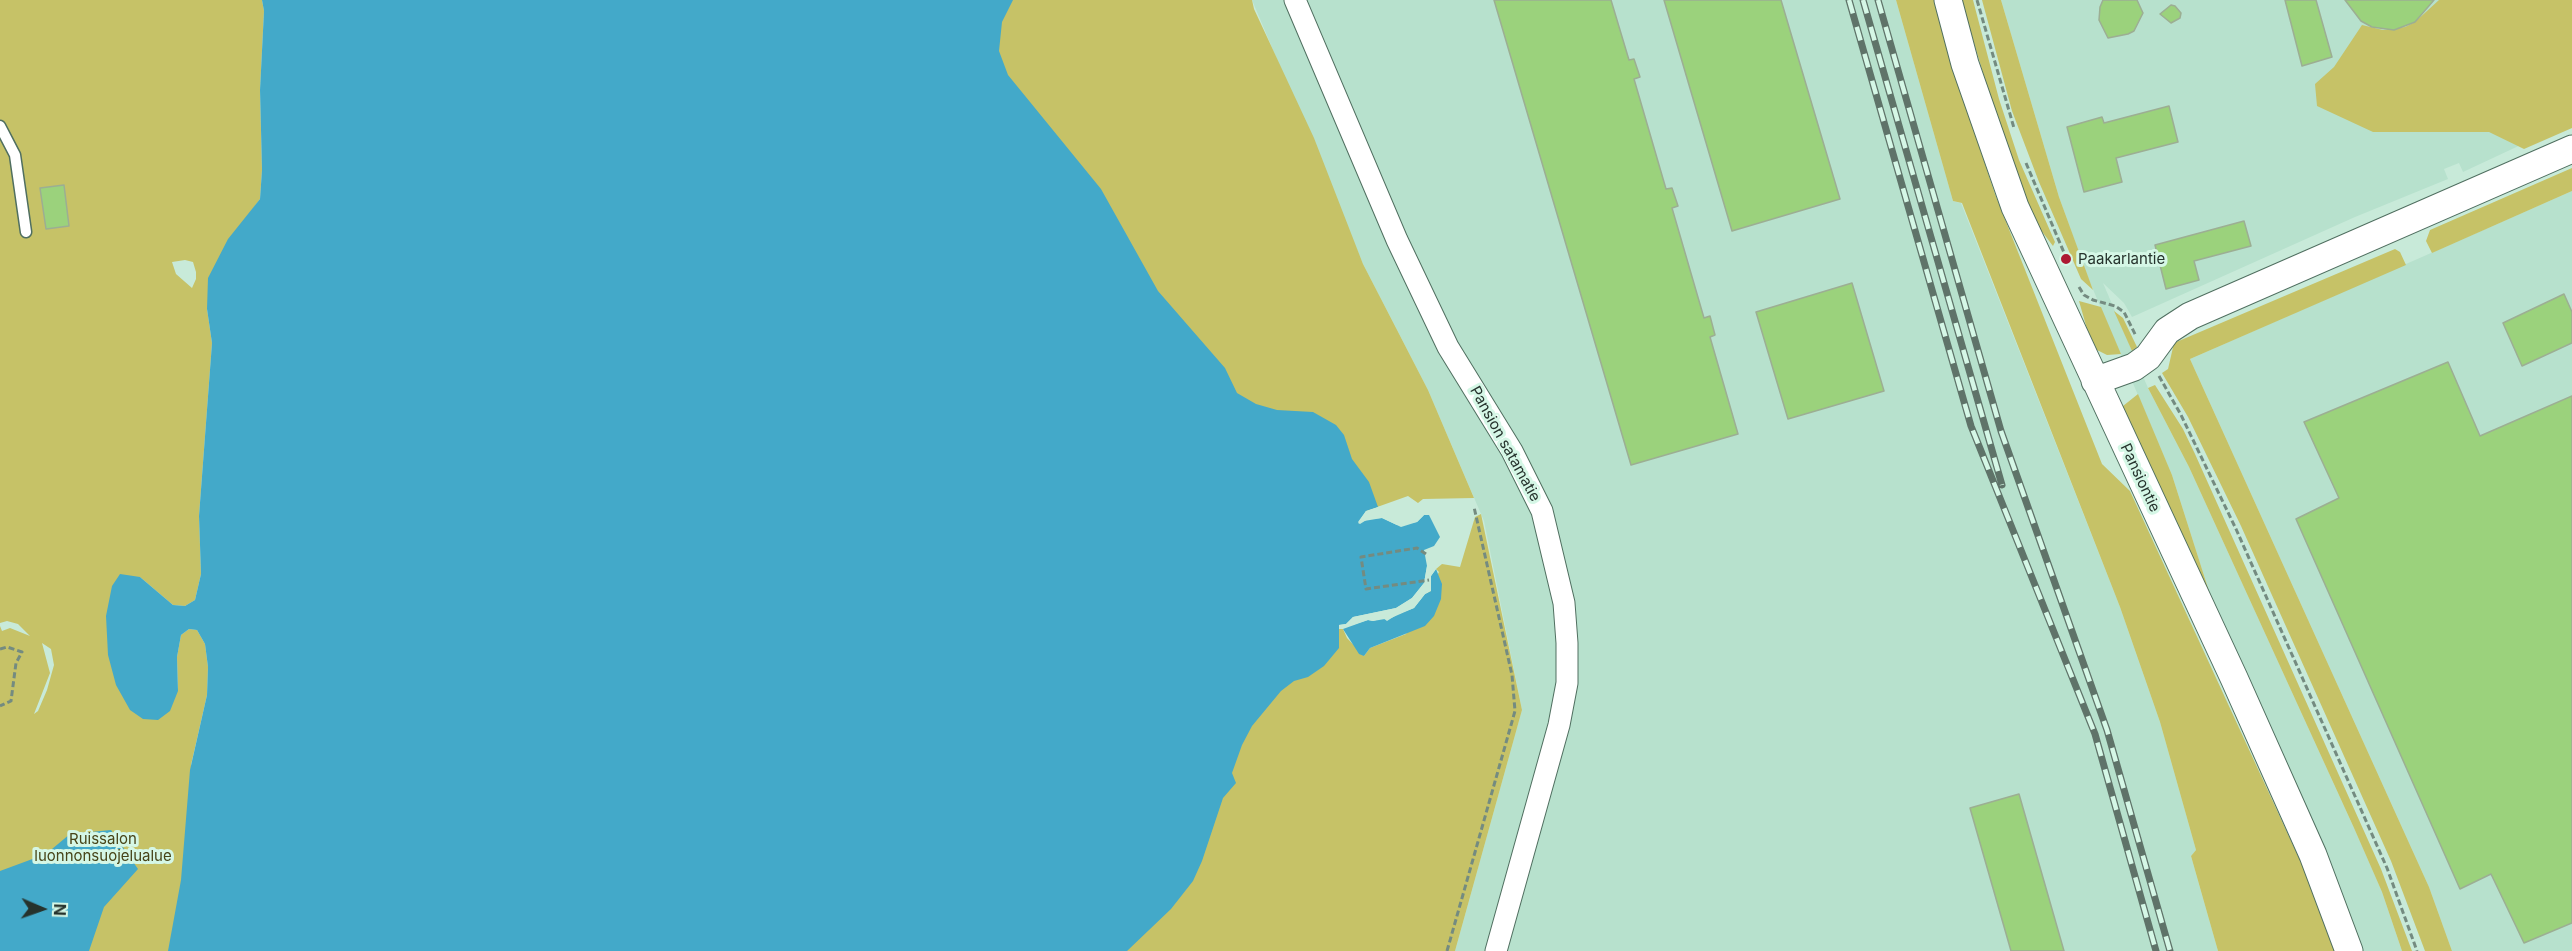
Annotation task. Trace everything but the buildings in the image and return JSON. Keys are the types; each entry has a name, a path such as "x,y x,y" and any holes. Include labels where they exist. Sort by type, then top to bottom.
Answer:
{"street":[{"name":"Pansion satamatie","path":"1295,0 1397,240 1448,347 1512,451 1542,511 1564,603 1567,683 1559,725 1496,951"},
{"name":"Pansiontie","path":"1948,0 1965,64 2015,207 2229,668 2299,824 2349,951"},
{"path":"2095,381 2134,366 2148,357 2167,331 2190,316 2572,149"}],"lane":[{"path":"0,126 15,155 26,232"}],"path":[{"path":"1977,0 2014,130"},
{"path":"2024,159 2070,267"},
{"path":"2076,283 2084,295 2115,306 2124,312 2181,415 2236,529 2387,868 2417,951"},
{"path":"1447,951 1515,711 1512,675 1474,507"},
{"path":"1426,554 1417,548 1361,557 1365,589 1429,580"},
{"path":"0,649 7,647 22,652 16,663 11,700 0,706"}],"shaded area":[{"path":"1252,0 1896,0 1953,201 1961,203 2120,607 2160,722 2196,850 2191,856 2218,951 1455,951 1522,710 1484,521 1428,390 1363,264"},
{"path":"2001,0 2572,0 2572,121 2463,172 2459,163 2444,169 2448,179 2355,217 2132,317 2124,303 2103,283 2148,388 2189,467 2354,828 2382,892 2402,951 2363,951 2319,836 2215,610 2172,475 2089,280 2059,197"},
{"path":"2572,191 2572,951 2452,951 2429,887 2190,359"}],"green space":[{"name":"Ruissalon luonnonsuojelualue","path":"0,0 262,0 264,11 260,90 262,170 260,199 250,213 207,309 212,343 199,516 201,574 195,600 185,606 173,605 140,577 178,691 177,657 181,635 189,629 197,630 205,644 208,667 207,695 191,765 209,951 0,951 0,626 2,631 10,628 30,636 18,624 7,621 0,623","holes":["185,260 193,262 196,272 192,288 176,274 172,262","42,643 51,649 54,665 47,690 38,711 34,714 50,673"]},
{"path":"978,0 1252,0 1254,9 1314,138 1363,264 1428,390 1474,498 1423,499 1418,503 1408,496 1366,511 1277,459 970,30"},
{"path":"1896,0 1937,0 1995,194 2102,464 2130,491 2327,919 2337,951 2218,951 2191,856 2196,850 2160,722 2120,607 1962,203 1953,201"},
{"path":"1961,0 1973,0 1999,99 2019,160 2055,242 2053,246 2037,225 2023,196"},
{"path":"1982,0 2001,0 2059,197 2093,290 2081,279 2039,182 2012,111"},
{"path":"2439,0 2572,0 2572,128 2524,149 2489,132 2373,132 2317,106 2315,84 2334,67 2362,25 2383,30 2405,27 2415,22"},
{"path":"2572,168 2572,191 2432,253 2426,241 2430,230"},
{"path":"2395,249 2400,252 2406,265 2190,359 2429,887 2452,951 2425,951 2391,861 2241,526 2188,417 2162,373 2168,369 2174,343"},
{"path":"2079,301 2101,307 2121,354 2107,355 2097,350 2091,343"},
{"path":"2114,311 2123,318 2137,347 2132,351"},
{"path":"2155,385 2183,429 2195,454 2381,869 2412,951 2402,951 2382,892 2354,828 2189,467 2148,388"},
{"path":"2138,394 2172,475 2215,610 2123,413 2123,406"},
{"path":"1481,514 1522,710 1455,951 1090,951 1190,783 1339,629 1343,629 1347,638 1364,656 1370,648 1406,634 1439,572 1436,569 1442,564 1460,567 1475,517"}],"water":[{"path":"262,0 1013,0 1002,22 999,51 1008,75 1101,189 1158,291 1225,368 1237,393 1256,404 1277,410 1313,412 1336,425 1344,435 1352,459 1369,482 1378,507 1366,511 1358,522 1382,518 1397,525 1417,522 1424,515 1429,515 1440,537 1434,546 1424,550 1427,566 1424,583 1412,598 1396,608 1353,617 1346,624 1339,625 1339,648 1324,666 1308,677 1294,681 1281,691 1252,726 1232,773 1236,783 1223,798 1193,881 1171,909 1127,951 168,951 181,880 190,770 207,695 208,667 205,644 197,630 189,629 181,635 177,657 178,691 170,711 158,720 143,719 130,710 116,685 108,655 106,616 112,586 120,574 140,577 173,605 185,606 195,600 201,574 199,516 212,343 207,309 208,278 228,239 260,199 262,170 260,90 264,11"},
{"path":"1436,569 1442,584 1441,599 1434,616 1425,626 1370,648 1364,656 1359,654 1343,629 1368,620 1391,618 1414,608 1425,594 1431,591 1431,576"},
{"path":"111,830 138,869 104,907 89,951 0,951 0,871 46,854 70,834"}],"pier":[{"path":"1381,506 1380,510 1368,513 1363,520 1367,517 1382,515 1401,524 1415,519 1423,512 1430,512 1417,522 1401,527 1382,518 1368,519 1358,523 1366,511"},
{"path":"1427,566 1429,567 1428,575 1433,568 1436,569 1431,576 1431,591 1425,594 1414,608 1387,621 1383,618 1368,620 1339,629 1339,625 1346,624 1353,617 1396,608 1412,598 1424,583","holes":["1428,577 1428,589 1413,605 1387,617 1383,615 1397,611 1415,600 1427,585"]}],"railway":[{"path":"1849,0 1971,426 2095,734 2156,951"},
{"path":"1863,0 2002,485"},
{"path":"1878,0 2001,431 2107,730 2170,951"}],"place":[{"name":"Paakarlantie","path":"2066,259"}]}
